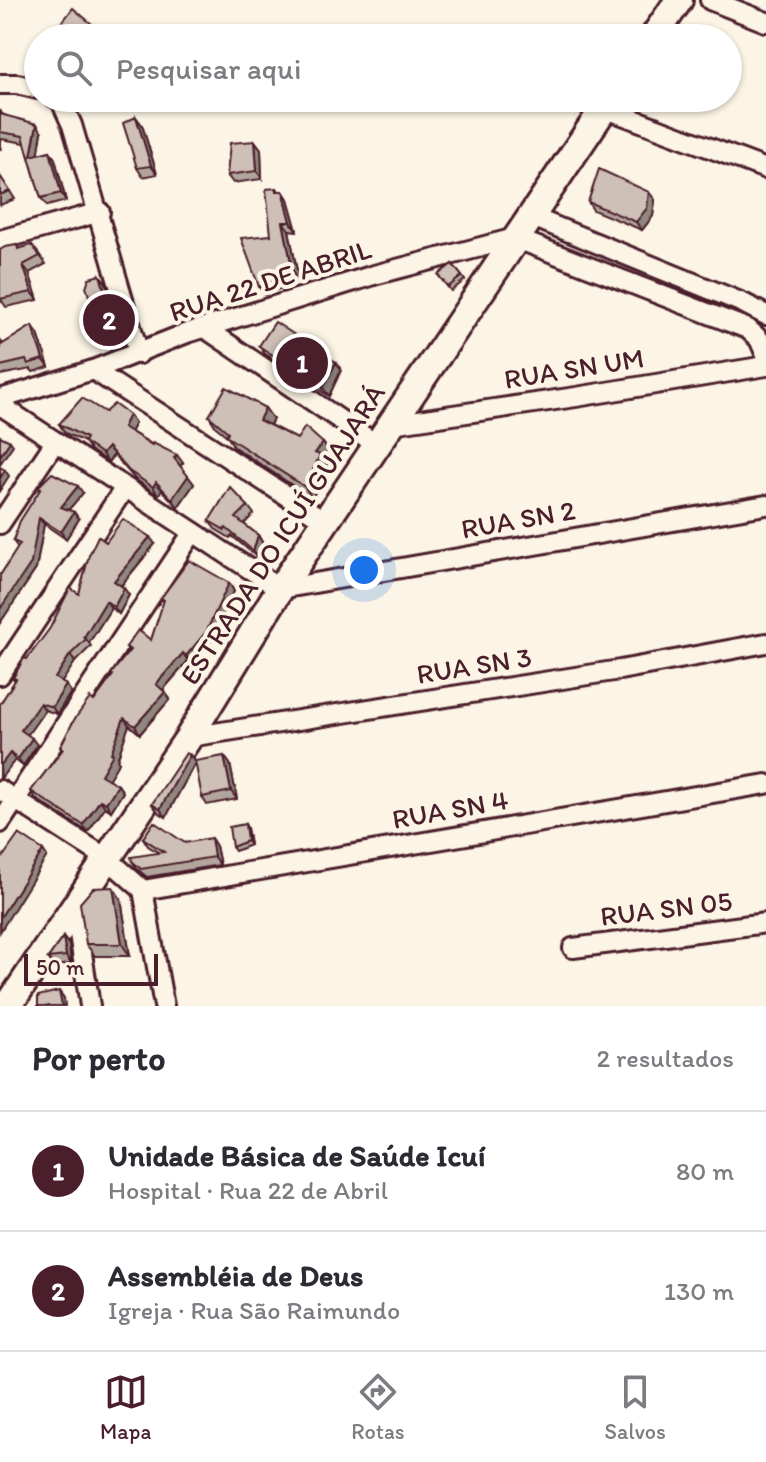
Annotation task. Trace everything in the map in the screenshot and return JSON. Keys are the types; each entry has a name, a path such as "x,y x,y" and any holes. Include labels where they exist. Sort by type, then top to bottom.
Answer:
{"street":[{"path":"663,24 679,0"},
{"path":"710,0 766,22"},
{"path":"0,84 24,86"},
{"path":"65,112 100,212 139,354"},
{"name":"ESTRADA DO ICUÍ GUAJARÁ","path":"7,1006 189,737 325,521 601,112"},
{"path":"629,112 766,169"},
{"path":"0,240 100,212"},
{"path":"530,216 766,315"},
{"path":"515,238 748,329 759,339 766,355"},
{"name":"RUA 22 DE ABRIL","path":"0,399 93,370 205,328 374,275 515,238"},
{"path":"205,328 384,434"},
{"name":"RUA SN UM","path":"384,434 576,397 766,366"},
{"path":"93,370 325,521"},
{"path":"0,405 280,589"},
{"path":"0,524 55,442"},
{"path":"0,675 124,489"},
{"name":"RUA SN 2","path":"280,589 766,505"},
{"path":"0,823 8,795 193,532"},
{"name":"RUA SN 3","path":"189,737 620,670 766,643"},
{"name":"RUA SN 4","path":"143,890 766,784"},
{"path":"8,795 108,859 143,890 164,1006"},
{"path":"75,907 90,1006"},
{"name":"RUA SN 05","path":"573,948 766,923"},
{"path":"24,979 29,1006"},
{"path":"0,1002 7,1006"}],"building":[{"path":"73,8 92,24 61,24"},
{"path":"0,114 37,124 31,156 50,151 61,193 41,198 23,136 0,132"},
{"path":"136,117 151,166 137,168 123,123"},
{"path":"255,141 257,171 227,175 230,143"},
{"path":"599,169 649,192 647,208 636,222 588,202"},
{"path":"0,176 10,191 0,195"},
{"path":"277,188 277,191 283,191 291,222 283,222 293,273 276,277 277,280 259,287 241,238 271,235 266,189"},
{"path":"17,245 18,249 32,245 40,256 23,265 32,292 0,299 0,250"},
{"path":"452,264 462,276 448,287 438,275"},
{"path":"100,275 118,337 104,340 86,287 89,278"},
{"path":"275,322 336,362 323,388 259,346"},
{"path":"32,326 43,359 28,364 26,360 0,366 0,343"},
{"path":"226,387 265,408 259,420 297,439 305,427 323,443 315,453 320,455 305,487 226,436 228,432 209,416"},
{"path":"82,398 105,412 114,404 129,415 123,427 152,445 177,455 174,458 188,476 172,499 156,482 153,487 129,471 108,447 102,454 84,442 86,438 59,424"},
{"path":"0,436 10,441 0,456"},
{"path":"52,473 78,486 61,507 74,512 61,532 39,518 31,563 0,609 0,574 20,544 13,541 20,521 41,488 38,487"},
{"path":"230,487 248,506 236,518 258,535 253,551 226,528 209,521"},
{"path":"123,519 150,537 114,581 124,588 114,607 106,601 84,637 86,639 70,655 55,678 66,685 52,707 40,703 21,730 32,738 18,759 10,753 0,766 0,704 16,679 13,678 24,658 27,659 50,628 70,588 79,594 89,555 98,536 106,542"},
{"path":"189,560 229,583 206,632 156,684 165,692 135,726 124,718 113,754 101,775 118,785 106,803 100,800 83,825 31,791 63,749 60,747 74,720 90,698 94,701 130,650 126,647 138,630 151,640 164,600 161,598"},
{"path":"186,753 190,755 160,809 152,804"},
{"path":"224,756 231,791 202,797 195,761"},
{"path":"154,822 185,843 211,838 214,857 141,869 131,857 164,852 143,838"},
{"path":"245,824 247,841 232,847 229,827"},
{"path":"19,834 43,850 0,918 0,861"},
{"path":"113,887 122,944 86,944 80,903 93,888"},
{"path":"63,937 66,956 48,958"},
{"path":"59,991 62,1006 38,1006 38,996"}],"place":[{"name":"Assembléia de Deus","path":"109,320"},
{"name":"Unidade Básica de Saúde Icuí","path":"302,363"}]}
